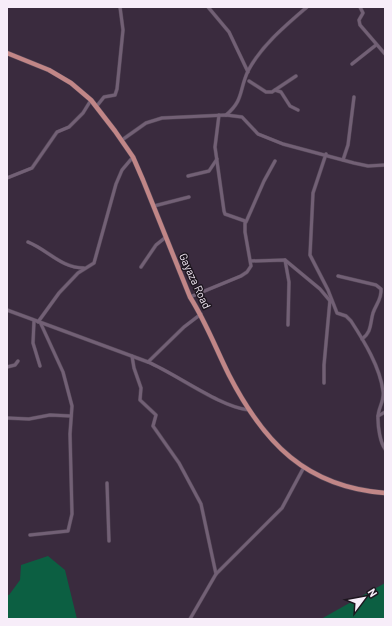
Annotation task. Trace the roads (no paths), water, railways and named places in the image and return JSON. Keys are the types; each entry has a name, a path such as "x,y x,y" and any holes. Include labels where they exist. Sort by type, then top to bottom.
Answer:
{"main road":[{"name":"Gayaza Road","path":"7,53 35,63 61,76 91,100 122,140 133,157 190,297 201,314 229,375 249,410 272,440 289,456 304,467 344,486 385,493"}],"street":[{"path":"96,108 104,97 115,95 117,89 123,30 120,7"},
{"path":"208,7 229,32 248,72"},
{"path":"226,115 238,103 248,72 275,35 307,7"},
{"path":"360,7 363,13 359,20 360,25 385,54"},
{"path":"352,64 376,44"},
{"path":"249,81 266,92 275,90 296,76"},
{"path":"275,90 282,92 290,106 298,110"},
{"path":"343,160 348,145 354,98"},
{"path":"7,178 32,168 57,132 70,127 83,113 91,100"},
{"path":"219,115 215,147 224,211 225,214 243,219 246,222"},
{"path":"122,140 146,123 162,118 226,115 242,117 258,134 266,138 368,166 385,165"},
{"path":"326,154 313,193 310,255 337,314 348,318 372,355 384,398 378,416 382,444 385,449"},
{"path":"40,323 59,293 78,273 94,263 116,184 122,170 133,157"},
{"path":"188,176 209,171 217,159"},
{"path":"190,297 247,272 250,269 251,262 245,232 246,222 264,181 275,161"},
{"path":"154,206 189,197"},
{"path":"141,267 156,245 166,237"},
{"path":"28,242 60,263 77,268 86,268"},
{"path":"285,260 289,282 288,325"},
{"path":"251,262 285,260 320,289 331,302 324,365 324,383"},
{"path":"338,276 376,285 381,289 382,296 373,313 368,334 362,339"},
{"path":"7,310 148,362 232,407 249,410"},
{"path":"148,362 184,327 201,314"},
{"path":"34,320 34,343 40,366"},
{"path":"30,535 66,532 70,529 72,507 70,434 72,406 63,372 40,323"},
{"path":"132,356 134,368 141,388 140,400 156,415 154,426 179,463 201,504 216,574"},
{"path":"7,367 15,365 18,361"},
{"path":"378,416 385,412"},
{"path":"7,418 30,419 50,415 71,416"},
{"path":"190,619 216,574 282,508 304,467"},
{"path":"107,484 109,541"}]}
